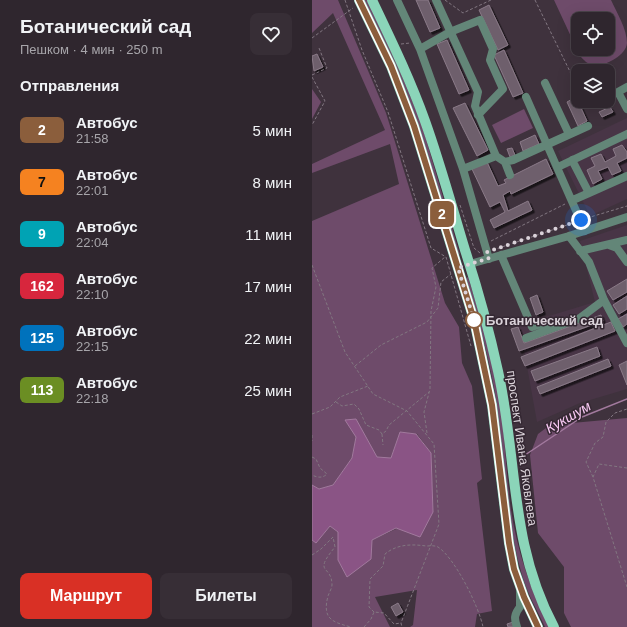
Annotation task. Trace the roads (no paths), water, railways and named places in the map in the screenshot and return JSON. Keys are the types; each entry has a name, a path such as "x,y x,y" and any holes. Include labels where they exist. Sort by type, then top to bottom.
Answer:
{"main road":[{"name":"проспект Ивана Яковлева","path":"372,0 401,61 425,121 470,264 500,379 506,413 515,502 522,540 539,595 554,627"},
{"name":"проспект Ивана Яковлева","path":"358,3 391,66 414,126 455,271 485,367 492,405 509,543 514,569 538,627"},
{"path":"455,271 470,264"}],"street":[{"path":"397,0 419,46 462,169 487,251"},
{"path":"436,0 478,92 475,106 478,115 496,156 505,162 510,175"},
{"path":"419,46 480,20 493,49 490,60 503,88 478,115"},
{"path":"545,83 569,134"},
{"path":"627,87 618,92 627,109"},
{"path":"526,97 573,200 585,231"},
{"path":"505,162 588,126"},
{"path":"558,167 627,134"},
{"path":"462,169 496,156"},
{"path":"572,160 588,193"},
{"path":"573,200 627,176"},
{"path":"487,251 501,255 569,236 627,217"},
{"path":"569,236 589,262 604,300 627,343"},
{"path":"580,251 627,240"},
{"path":"609,245 617,248 627,262"},
{"path":"470,264 487,251"},
{"path":"501,255 532,327 547,322"},
{"path":"526,338 580,318 604,300"},
{"path":"514,569 521,598 520,607 516,612 514,620 517,627"},
{"path":"520,607 532,615"}],"waterway":[{"name":"Кукшум","path":"522,457 582,417 627,399"}],"place":[{"name":"Ботанический сад","path":"474,320"}]}
